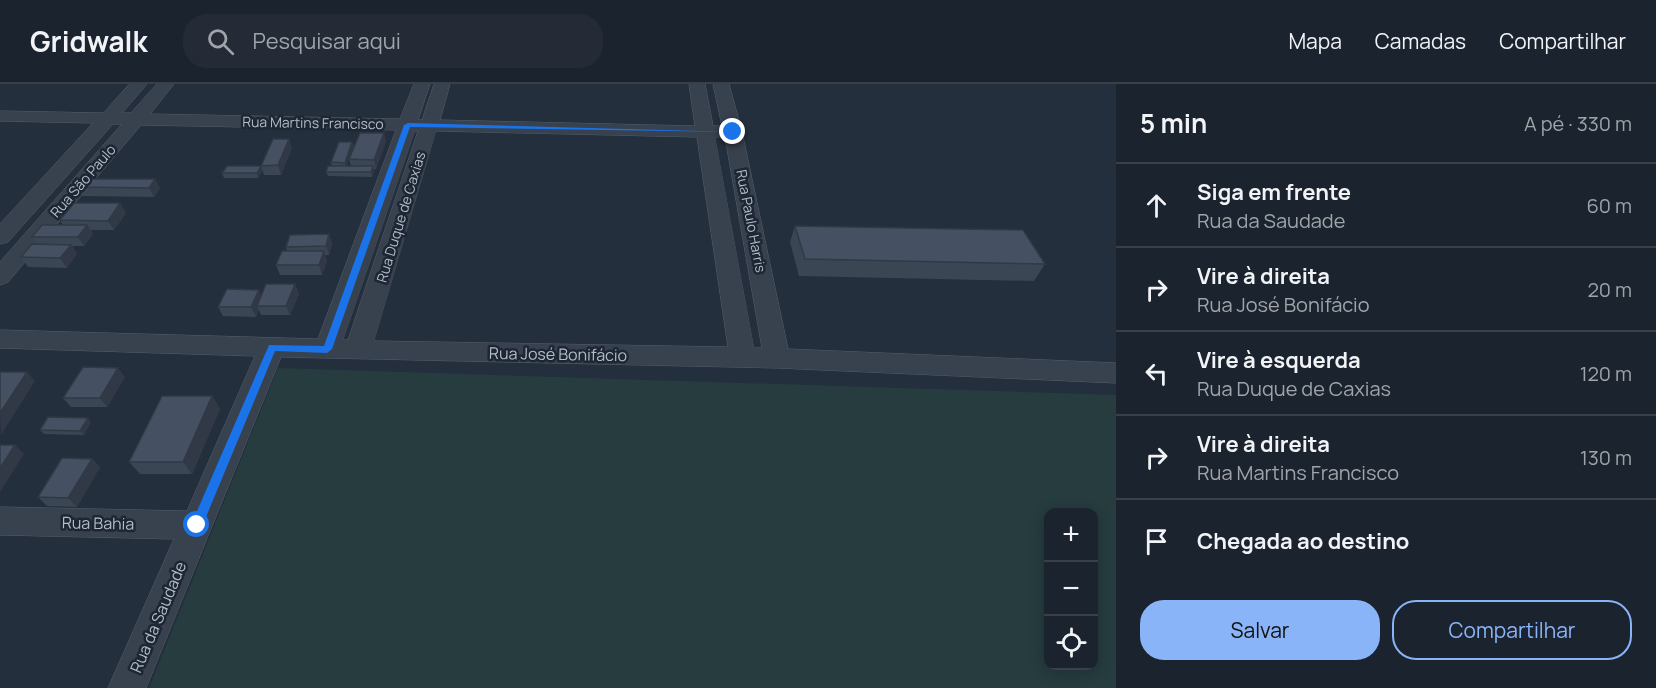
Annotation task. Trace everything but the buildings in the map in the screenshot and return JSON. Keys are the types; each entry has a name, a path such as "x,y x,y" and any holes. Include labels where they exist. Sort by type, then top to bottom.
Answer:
{"street":[{"name":"Rua São Paulo","path":"0,237 140,84"},
{"name":"Rua São Paulo","path":"0,278 166,84"},
{"name":"Rua Duque de Caxias","path":"361,343 387,261 420,120 422,84"},
{"name":"Rua Duque de Caxias","path":"330,342 359,260 420,120 442,84"},
{"name":"Rua Paulo Harris","path":"697,84 743,351"},
{"name":"Rua Paulo Harris","path":"721,84 776,351"},
{"name":"Rua Martins Francisco","path":"0,107 112,114"},
{"name":"Rua Martins Francisco","path":"0,116 140,114 731,127"},
{"path":"715,182 743,183"},
{"path":"359,260 387,261"},
{"name":"Rua José Bonifácio","path":"0,323 361,343 743,351 1116,355"},
{"name":"Rua José Bonifácio","path":"0,339 272,347 330,342"},
{"name":"Rua da Saudade","path":"127,688 272,347"},
{"name":"Rua José Bonifácio","path":"776,351 1116,373"},
{"name":"Rua Bahia","path":"0,521 197,525"}],"green space":[{"path":"278,368 1116,395 1116,688 149,688"}],"route":[{"path":"197,525 272,347 327,349 408,125 733,132"}]}
